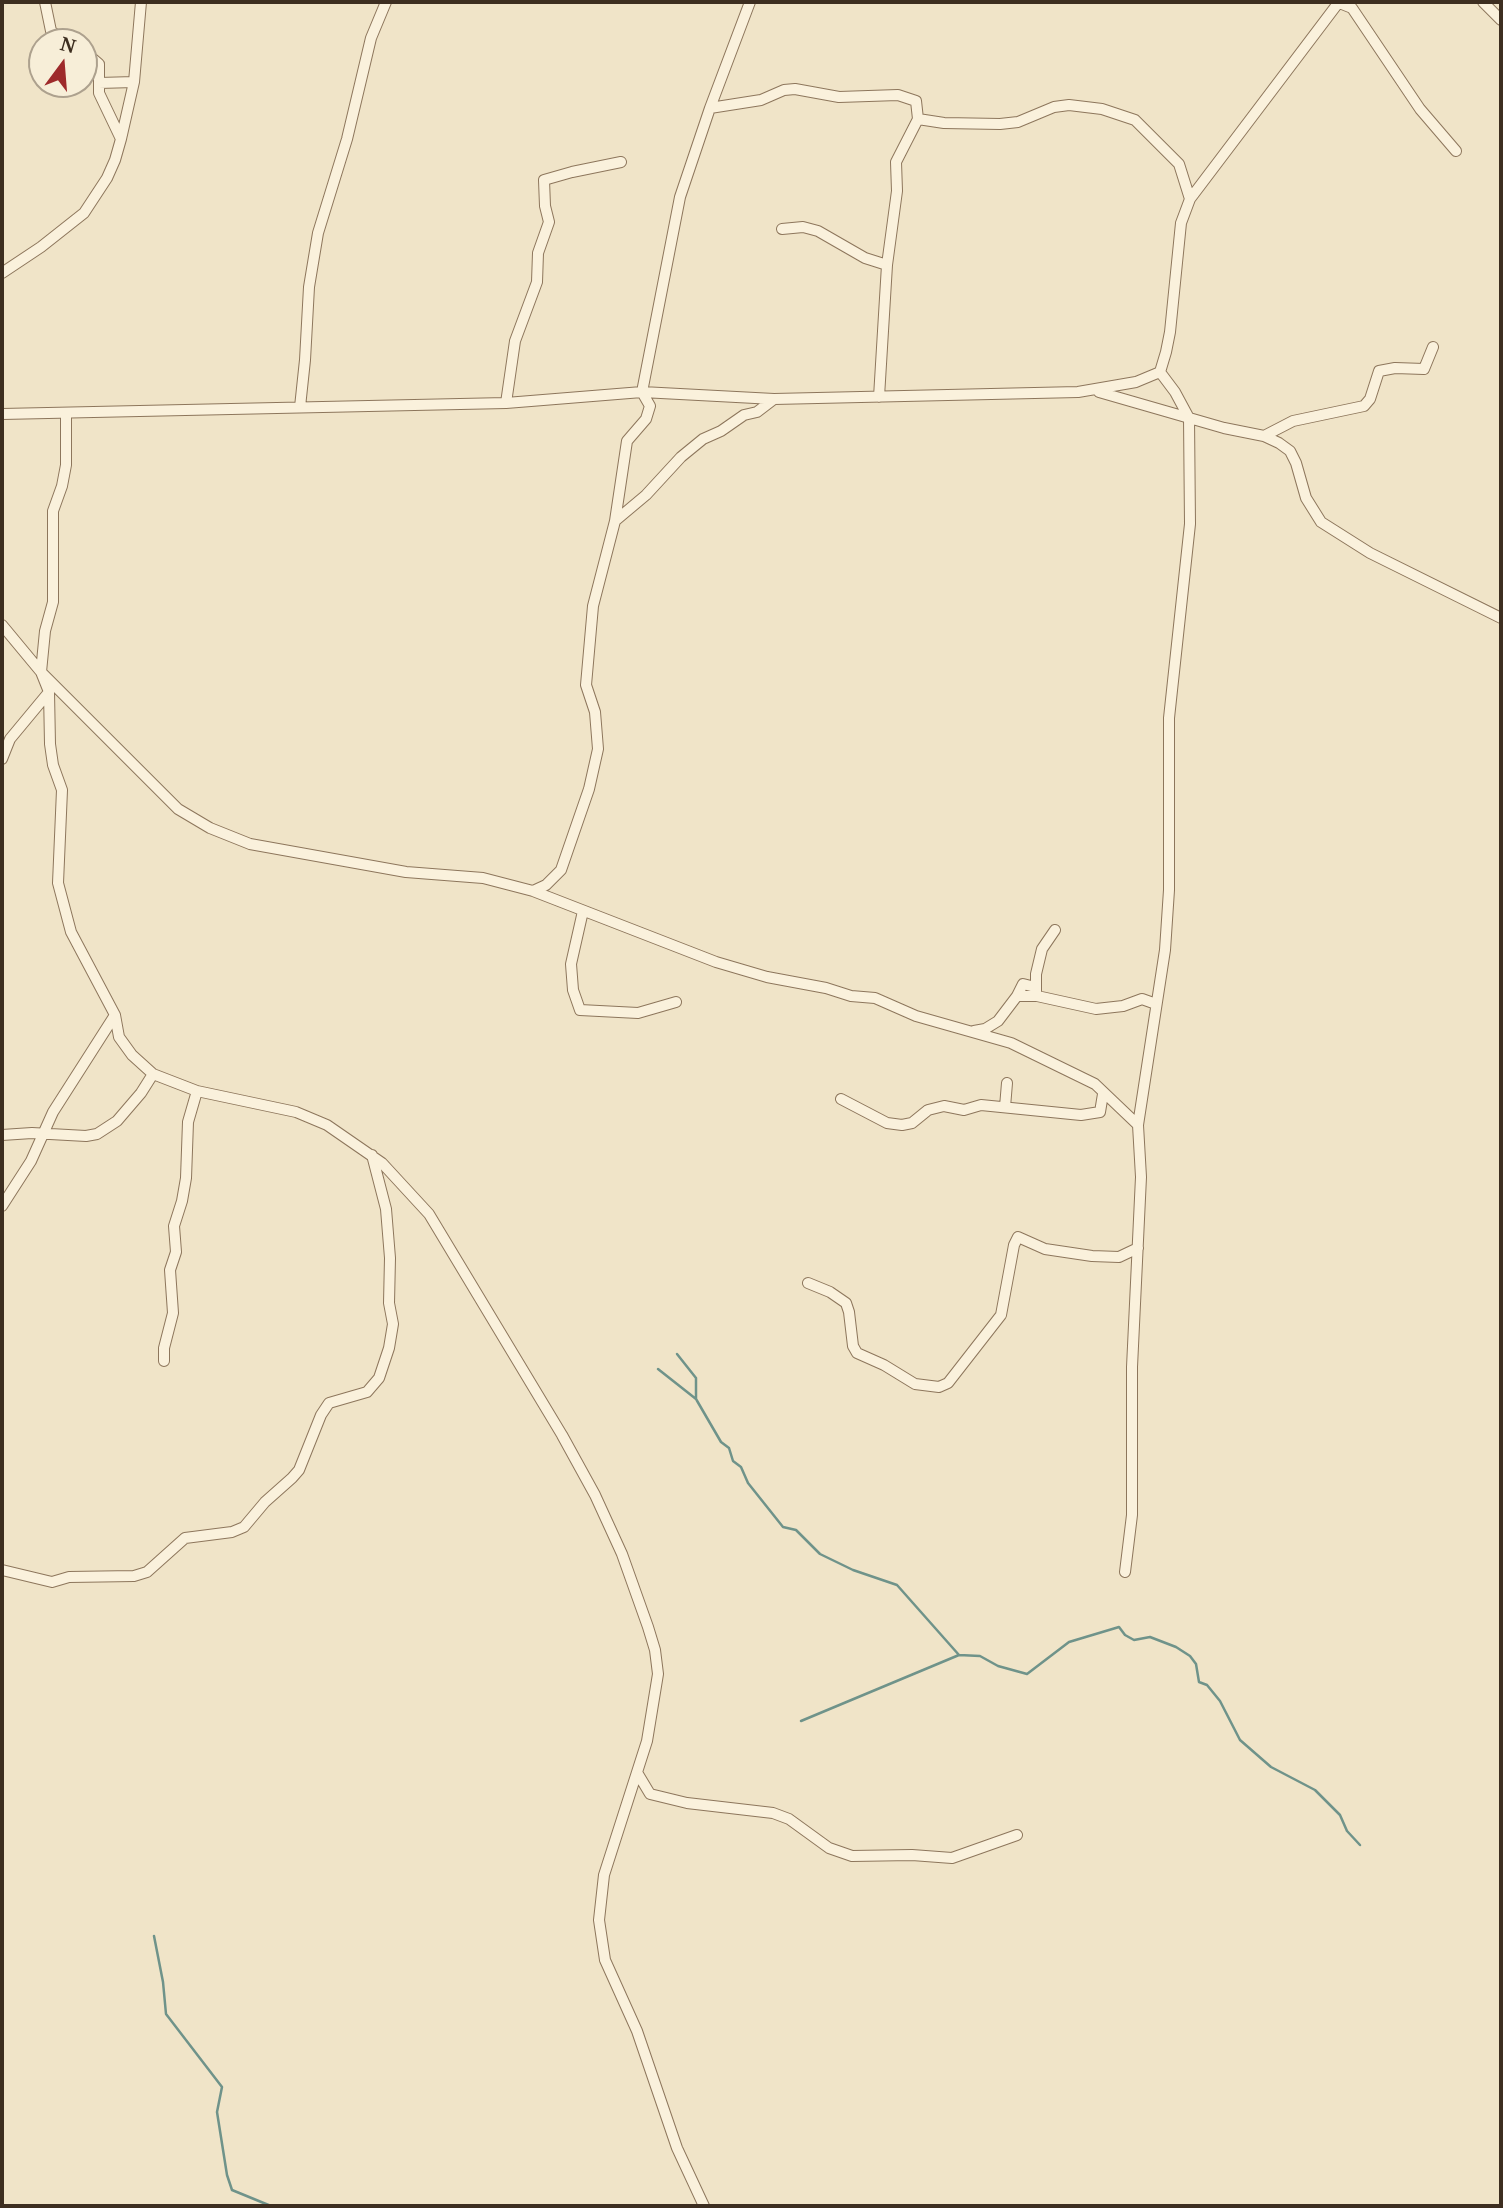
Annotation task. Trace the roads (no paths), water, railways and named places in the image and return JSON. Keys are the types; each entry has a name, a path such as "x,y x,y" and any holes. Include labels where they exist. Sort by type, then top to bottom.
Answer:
{"street":[{"path":"45,2 50,28"},
{"path":"2,273 84,212 107,178 121,139 134,82 141,4 129,2"},
{"path":"300,407 309,287 318,233 347,139 371,38 386,2"},
{"path":"533,891 546,885 561,870 589,789 598,749 595,712 586,680 594,600 615,521 626,441 646,419 650,406 642,393 670,245 678,219 680,197 750,2"},
{"path":"1160,372 1170,332 1181,223 1190,199 1338,2 1352,8 1420,109 1456,151"},
{"path":"1483,2 1501,20"},
{"path":"98,63 99,93 121,139"},
{"path":"99,83 134,82"},
{"path":"710,108 761,100 784,90 795,89 839,97 898,95 916,101 918,119 896,162 897,191 887,265 879,397"},
{"path":"918,119 944,123 999,124 1018,122 1054,107 1069,104 1102,109 1135,120 1179,164 1190,199"},
{"path":"506,403 514,341 537,282 538,253 549,222 544,180 621,162"},
{"path":"782,229 803,227 818,230 865,257 887,265"},
{"path":"1264,436 1293,421 1364,406 1370,399 1379,371 1395,368 1424,369 1433,347"},
{"path":"2,414 506,403 642,393 774,399 1096,391 1136,382 1160,372"},
{"path":"1125,1572 1132,1515 1132,1367 1141,1177 1138,1125 1165,950 1169,890 1169,718 1191,524 1189,418 1175,391 1160,372"},
{"path":"1096,391 1224,428 1264,436 1290,451 1306,498 1321,522 1370,553 1501,618"},
{"path":"615,521 646,495 681,457 703,439 744,415 757,412 774,399"},
{"path":"66,414 66,465 53,511 53,602 45,631 41,672 49,692 53,765 62,790 58,883 71,932 115,1014 119,1037 132,1055 153,1074 197,1091 296,1112 327,1125 383,1163 429,1214 562,1435 595,1495 622,1554 655,1650 658,1674 647,1741 604,1875 600,1920 605,1960 637,2031 677,2148 704,2206"},
{"path":"2,625 41,672 178,809 210,828 250,844 407,872 483,878 533,891 716,962 767,977 826,988 852,996 875,998 916,1016 1011,1043 1095,1084 1138,1125"},
{"path":"2,759 6,737 49,692"},
{"path":"583,911 571,964 573,990 580,1010 638,1013 677,1002"},
{"path":"1036,992 1042,949 1055,930"},
{"path":"970,1032 994,1024 1008,1010 1023,984 1036,992 1096,1009 1156,998"},
{"path":"2,1206 31,1161 54,1112 115,1014"},
{"path":"2,1135 44,1133 86,1136 107,1129 141,1093 153,1074"},
{"path":"1005,1107 1007,1083"},
{"path":"164,1361 164,1348 173,1313 170,1270 176,1252 174,1226 186,1178 188,1122 197,1091"},
{"path":"1100,1112 1103,1094"},
{"path":"841,1099 887,1123 902,1125 912,1123 928,1110 937,1107 964,1110 981,1105 1081,1115 1121,1108"},
{"path":"2,1570 52,1583 69,1577 134,1576 147,1572 185,1538 232,1532 244,1527 265,1502 292,1478 299,1470 321,1415 329,1403 367,1392 380,1378 389,1348 393,1324 389,1303 390,1258 386,1209 372,1155"},
{"path":"808,1283 831,1292 846,1303 853,1346 857,1353 884,1365 915,1384 939,1387 948,1383 1001,1315 1014,1245 1018,1237 1045,1249 1092,1256 1119,1256 1138,1248"},
{"path":"638,1774 650,1794 687,1803 773,1813 789,1819 829,1848 852,1856 912,1855 952,1858 1017,1835"}],"waterway":[{"path":"677,1354 696,1378 696,1399"},
{"path":"658,1369 696,1399 721,1442 729,1448 733,1461 741,1467 748,1483 783,1527 796,1530 820,1554 853,1570 897,1585 959,1655"},
{"path":"801,1721 959,1655 980,1656 998,1666 1027,1674 1069,1642 1119,1627 1125,1635 1134,1640 1150,1637 1176,1647 1190,1656 1196,1664 1199,1682 1207,1685 1220,1701 1240,1740 1271,1767 1315,1790 1340,1815 1347,1831 1360,1845"},
{"path":"154,1936 166,2014 222,2087 217,2112 232,2190 271,2206"}]}
